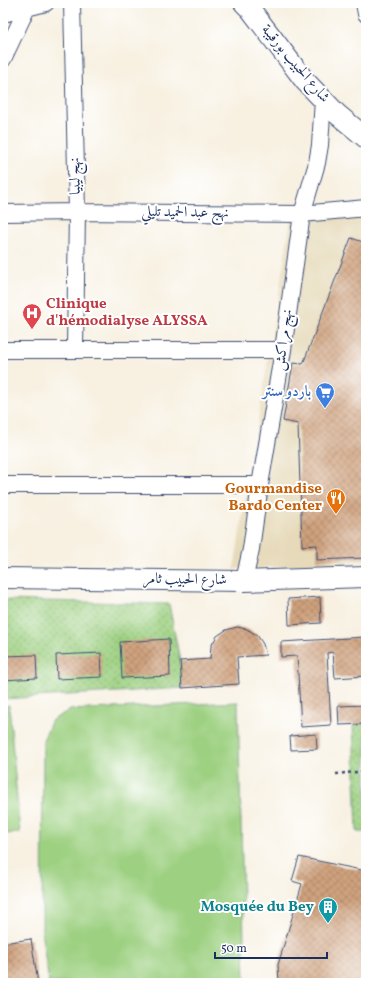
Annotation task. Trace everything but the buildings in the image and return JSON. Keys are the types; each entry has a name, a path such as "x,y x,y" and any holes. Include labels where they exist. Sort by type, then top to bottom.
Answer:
{"street":[{"path":"3,14 27,5 46,3"},
{"name":"نهج ليبيا","path":"72,3 77,212 75,349"},
{"name":"شارع الحبيب بورقيبة","path":"244,3 305,81 323,100 363,130"},
{"path":"364,3 366,14"},
{"path":"3,59 27,5"},
{"name":"نهج مراكش","path":"244,581 251,549 260,485 283,350 302,214 317,163 320,145 323,100"},
{"name":"نهج عبد الحميد تليلي","path":"3,213 77,212 302,214 366,208"},
{"path":"3,350 283,350"},
{"path":"3,485 260,485"},
{"name":"شارع الحبيب ثامر","path":"3,578 244,581 366,577"}],"path":[{"path":"336,774 366,771"}],"shaded area":[{"path":"366,215 366,563 234,569 291,218"}],"green space":[{"path":"3,600 169,604 180,661 182,688 3,699"},
{"path":"238,702 245,983 49,983 42,937 43,740 52,720 70,710"},
{"path":"9,705 20,833 3,834 3,706"},
{"path":"366,724 366,832 357,832 353,725"}],"place":[{"name":"Clinique d'hémodialyse ALYSSA","path":"32,330"},
{"name":"باردو سنتر","path":"325,409"},
{"name":"Gourmandise Bardo Center","path":"336,515"},
{"name":"Mosquée du Bey","path":"328,924"}]}
